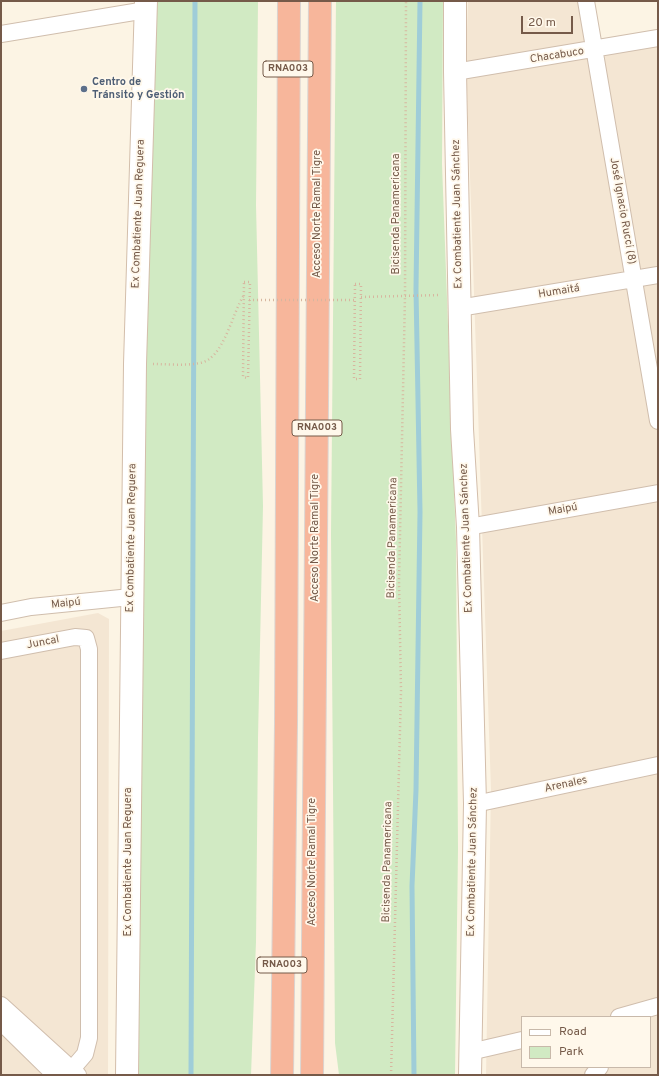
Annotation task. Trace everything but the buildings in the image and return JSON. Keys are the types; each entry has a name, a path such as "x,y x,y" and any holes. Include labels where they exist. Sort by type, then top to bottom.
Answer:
{"highway":[{"path":"275,1 276,27 288,137"},
{"name":"RNA003","path":"282,1075 283,854 286,724 288,1"},
{"name":"Acceso Norte Ramal Tigre","path":"312,1075 320,1"},
{"path":"269,1075 283,854"},
{"path":"313,854 326,1075"}],"street":[{"name":"Ex Combatiente Juan Sánchez","path":"456,1 455,72 459,308 462,429 468,527 475,804 470,1075"},
{"name":"José Ignacio Rucci (8)","path":"586,1 658,421"},
{"path":"1,34 146,6"},
{"name":"Ex Combatiente Juan Reguera","path":"127,1075 131,597 135,364 146,6"},
{"name":"Chacabuco","path":"455,72 595,50 658,38"},
{"name":"Humaitá","path":"459,308 658,275"},
{"name":"Maipú","path":"468,527 658,493"},
{"name":"Maipú","path":"1,613 31,607 131,597"},
{"name":"Juncal","path":"1,651 75,637 86,638 89,649 89,1038 85,1054 72,1073"},
{"name":"Arenales","path":"475,804 658,765"},
{"path":"1,1005 72,1073"},
{"path":"623,1016 658,1006"},
{"path":"1,1022 55,1075"},
{"path":"470,1052 521,1040"}],"path":[{"name":"Bicisenda Panamericana","path":"391,1075 401,691 400,582 405,296 406,1"},
{"path":"244,282 250,282 249,300 248,378 243,378 244,282"},
{"path":"355,284 361,284 360,379 354,379 355,300 355,284"},
{"path":"135,364 188,364 201,363 210,360 216,354 237,306 244,294"},
{"path":"361,297 421,296"},
{"path":"249,300 355,300"}],"shaded area":[{"path":"468,1 578,1 588,57 658,45 658,1075 486,1075 491,790 466,60"},
{"path":"98,613 109,619 108,1075 1,1075 1,631"}],"green space":[{"path":"149,1 258,1 256,205 263,506 258,738 256,942 251,1075 131,1075"},
{"path":"336,1 443,1 442,164 456,541 458,849 455,1075 339,1075 335,1043 331,534"}],"waterway":[{"path":"191,1075 195,1"},
{"path":"414,1075 412,886 416,790 420,512 416,289 420,1"}],"place":[{"name":"Centro de Tránsito y Gestión","path":"84,89"}]}
